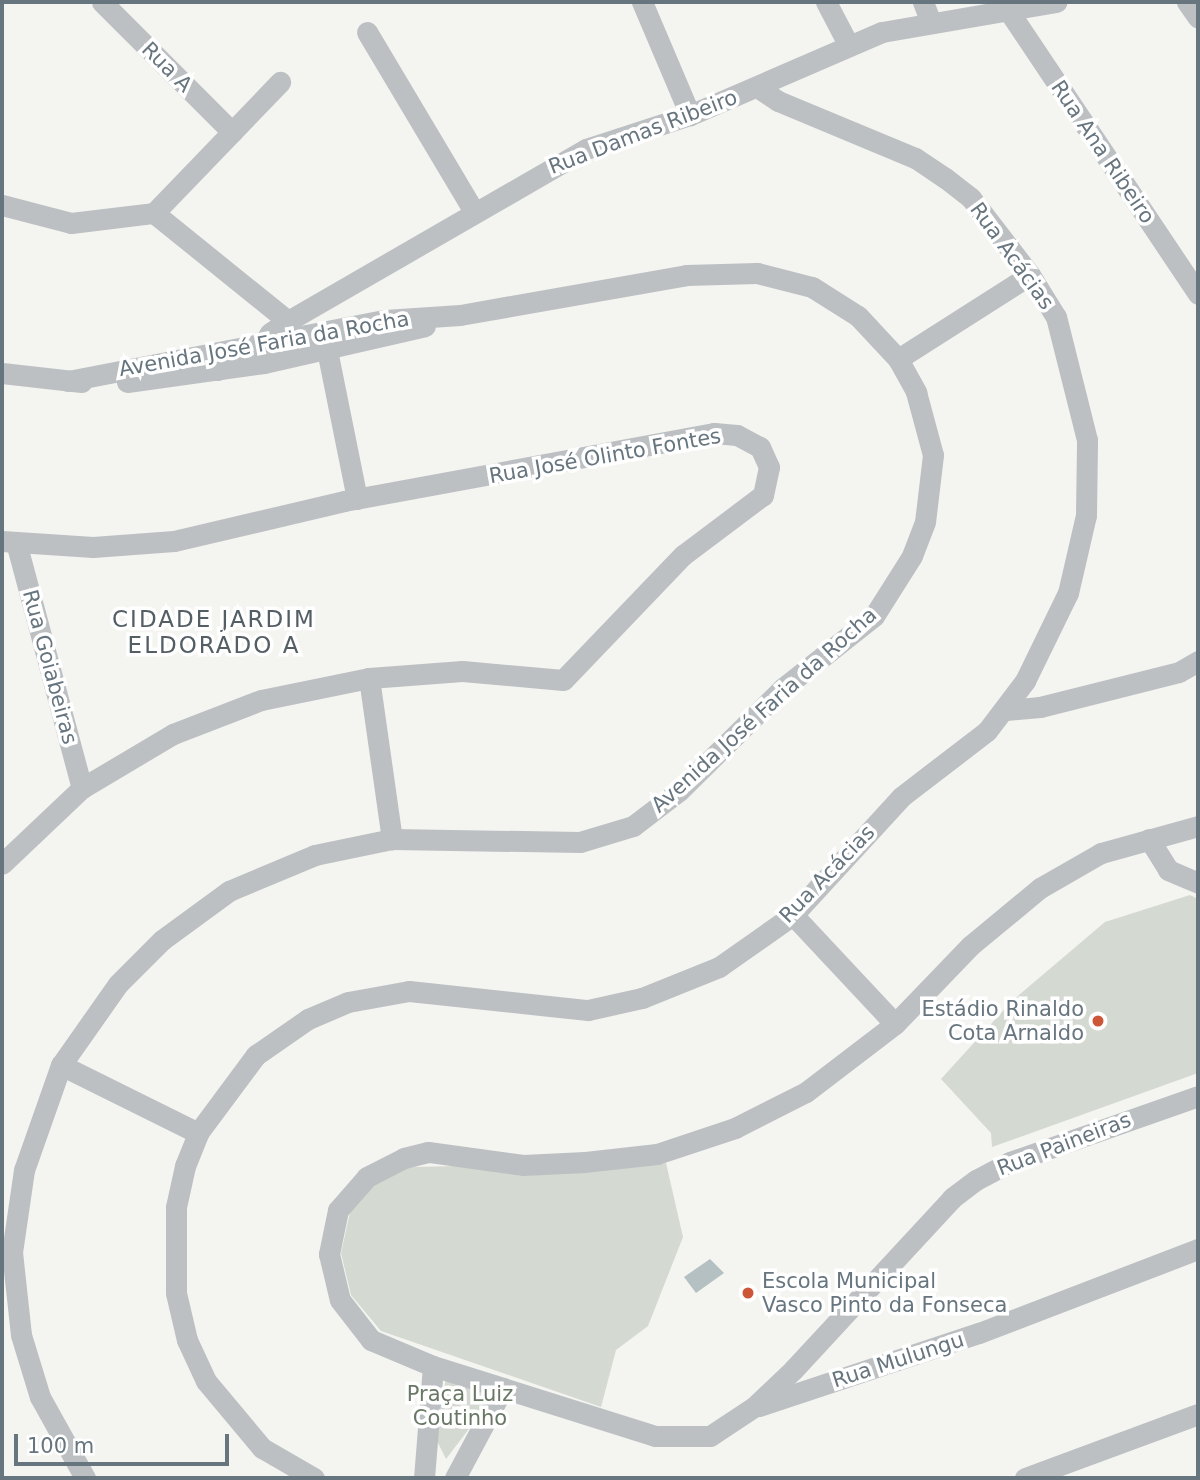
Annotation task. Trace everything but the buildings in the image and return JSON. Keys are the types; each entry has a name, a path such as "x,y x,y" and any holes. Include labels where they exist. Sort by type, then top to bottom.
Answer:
{"street":[{"name":"Rua A","path":"102,2 232,132"},
{"path":"642,2 690,115"},
{"path":"826,2 848,44"},
{"path":"923,2 931,23"},
{"name":"Rua Damas Ribeiro","path":"217,370 255,357 264,343 288,321 473,210 586,149 690,115 848,44 931,23 1056,2"},
{"path":"1187,2 1198,18"},
{"name":"Rua Ana Ribeiro","path":"1007,10 1198,294"},
{"path":"368,32 473,210"},
{"path":"2,205 71,223 154,213 280,82"},
{"name":"Rua Acácias","path":"314,1478 262,1448 206,1381 187,1340 173,1254 176,1207 198,1133 256,1055 309,1019 348,1002 409,991 588,1010 642,998 719,967 793,915 901,797 958,756 1006,710 1049,640 1068,593 1086,515 1083,411 1056,317 1030,275 971,198 945,178 915,158 778,101 757,87"},
{"path":"154,213 288,321"},
{"name":"Avenida José Faria da Rocha","path":"2,373 68,382 156,380 327,349 460,315 686,275 757,272 812,287 858,316 898,359 928,422 933,484 912,556 874,616 783,688 679,791 633,826 580,842 392,839 315,855 229,891 162,940 118,984 61,1065 24,1170 15,1213 11,1338 85,1478"},
{"path":"898,359 1030,275"},
{"name":"Avenida José Faria da Rocha","path":"68,382 385,320 460,315"},
{"path":"357,499 327,349 330,341 385,320"},
{"name":"Rua José Olinto Fontes","path":"2,864 82,788 173,734 261,700 369,678 462,671 563,680 683,555 763,495 769,467 760,447 737,435 714,433 357,499 174,541 9,544"},
{"name":"Rua Goiabeiras","path":"9,544 82,788"},
{"path":"1006,710 1040,707 1179,672 1198,661"},
{"path":"369,678 392,839"},
{"name":"Rua Paineiras","path":"1198,826 1101,853 1040,888 970,946 895,1024 806,1092 735,1128 657,1154 523,1165 428,1152 404,1158 367,1177 338,1210 329,1254 340,1300 371,1340 433,1366 655,1436 710,1436 754,1407 952,1198 976,1180 1010,1162 1198,1096"},
{"path":"1149,839 1168,870 1198,883"},
{"path":"793,915 895,1024"},
{"path":"61,1065 198,1133"},
{"name":"Rua Mulungu","path":"754,1407 979,1334 1198,1249"},
{"path":"424,1478 430,1443 433,1366"},
{"path":"455,1478 503,1388"},
{"path":"1029,1477 1198,1414"},
{"path":"430,1443 434,1463 445,1467 468,1452"}],"green space":[{"name":"Estádio Rinaldo Cota Arnaldo","path":"1190,895 1198,899 1198,1073 992,1147 991,1133 941,1079 1012,1001 1105,922"},
{"path":"666,1163 683,1237 648,1326 616,1350 601,1407 381,1331 351,1295 341,1253 350,1212 375,1184 408,1167 462,1166 522,1176"},
{"name":"Praça Luiz Coutinho","path":"446,1378 489,1394 481,1413 446,1459 436,1439"}],"shaded area":[{"path":"710,1259 724,1273 696,1293 684,1277"}],"place":[{"name":"Estádio Rinaldo Cota Arnaldo","path":"1098,1021"},
{"name":"Escola Municipal Vasco Pinto da Fonseca","path":"748,1293"}],"district":[{"name":"CIDADE JARDIM ELDORADO A","path":"214,632"}]}
